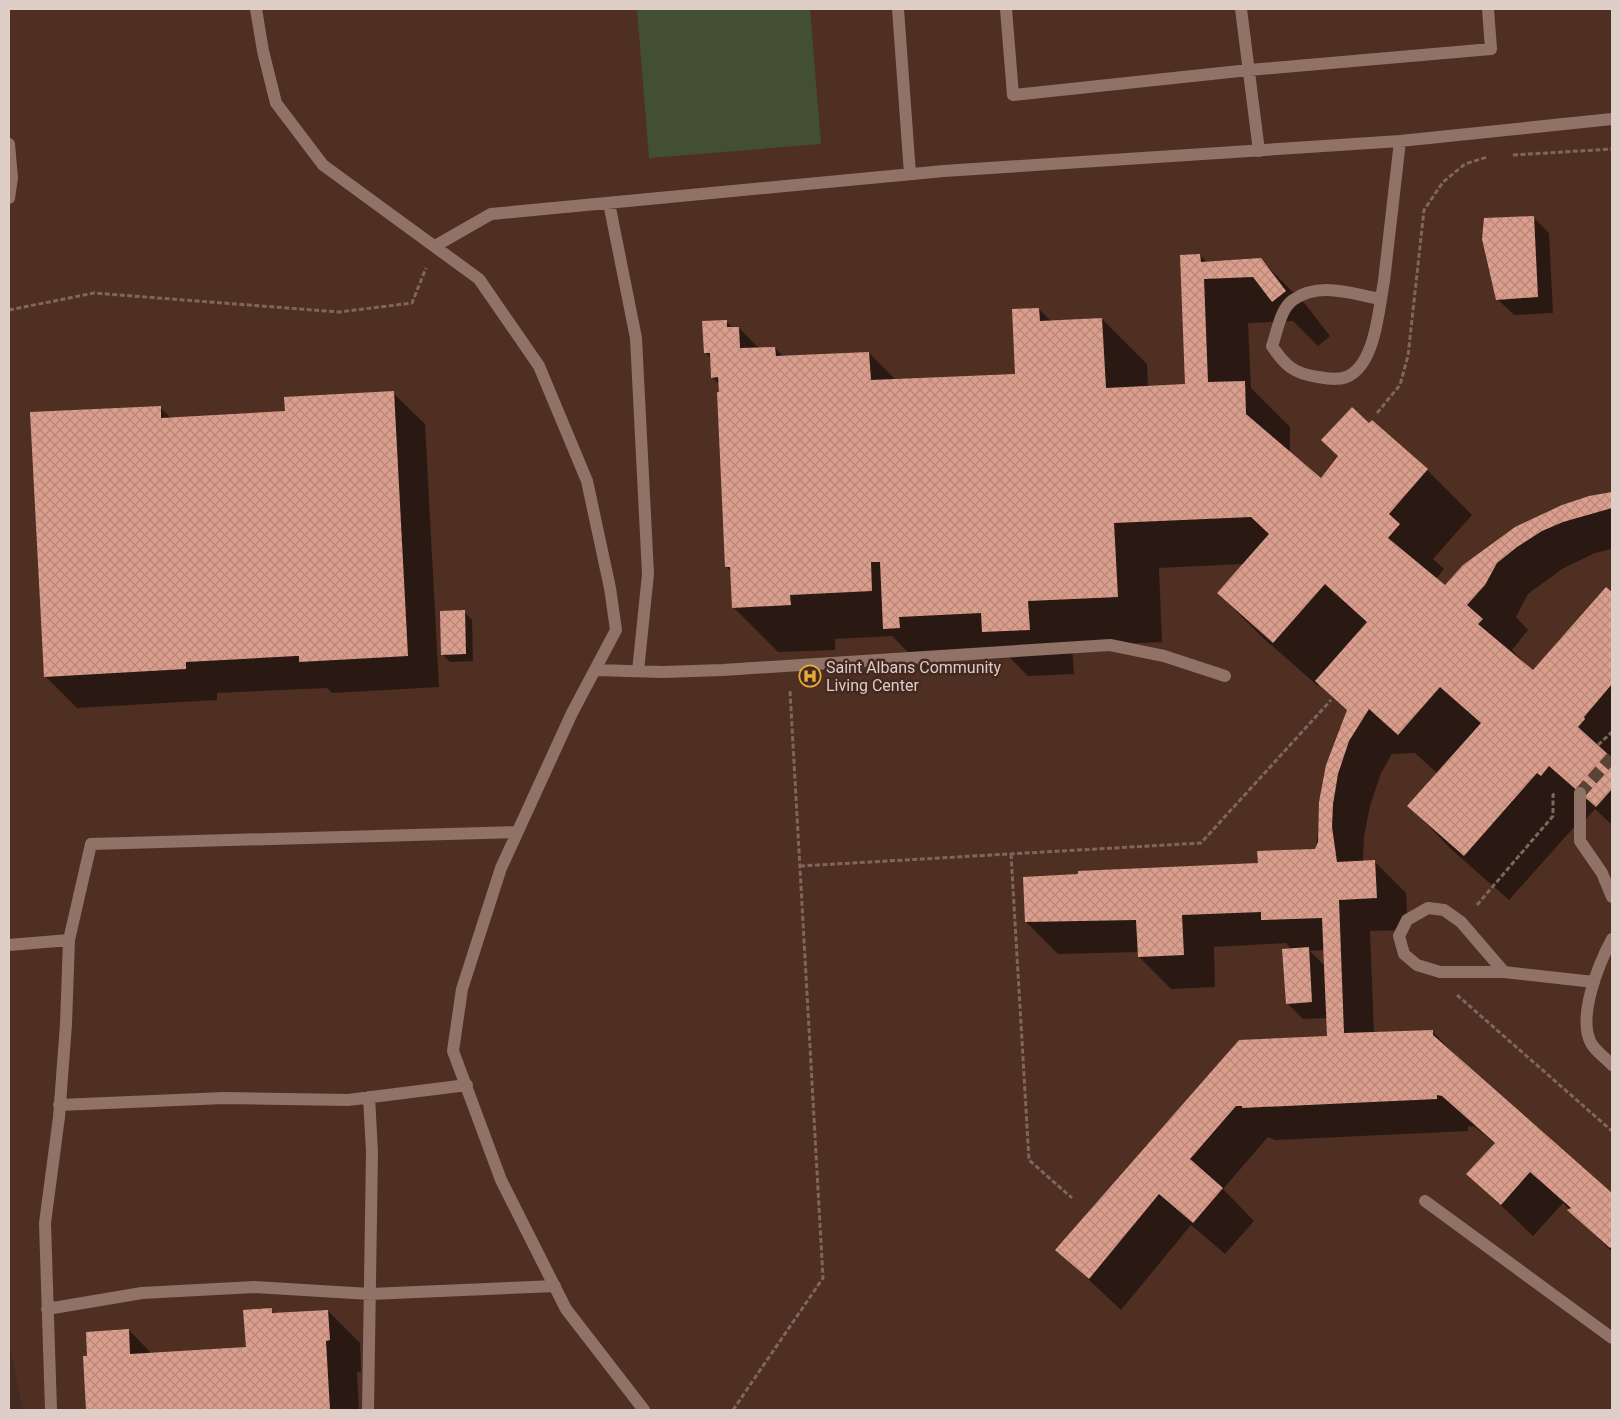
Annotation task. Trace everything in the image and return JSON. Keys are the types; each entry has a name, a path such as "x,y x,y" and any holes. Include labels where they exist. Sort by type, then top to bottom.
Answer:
{"lane":[{"path":"256,9 263,51 276,103 324,165 479,279 539,366 587,481 610,588 616,630 572,713 501,868 462,989 453,1051 502,1180 566,1309 644,1410"},
{"path":"898,9 910,174"},
{"path":"1006,9 1014,94 1248,70 1491,49 1488,9"},
{"path":"1241,9 1259,151"},
{"path":"435,246 491,214 910,174 1400,141 1612,119"},
{"path":"1381,299 1321,289 1292,300 1283,315 1272,346 1284,365 1308,376 1332,379 1351,376 1365,363 1381,299 1400,141"},
{"path":"9,144 12,178 9,198"},
{"path":"610,202 636,338 648,574 638,671"},
{"path":"595,670 724,670 1110,645 1164,656 1225,676"},
{"path":"1580,793 1580,841 1602,873 1612,896"},
{"path":"51,1410 45,1223 59,1105 66,1024 69,940 91,844 517,832"},
{"path":"1504,972 1461,922 1444,910 1428,908 1407,920 1399,936 1404,954 1417,965 1440,972 1504,972 1594,982"},
{"path":"1612,939 1594,982 1585,1015 1590,1042 1612,1065"},
{"path":"9,945 69,940"},
{"path":"59,1105 224,1098 348,1100 466,1085"},
{"path":"368,1410 372,1152 369,1097"},
{"path":"1425,1201 1612,1338"},
{"path":"47,1309 142,1293 254,1287 370,1294 555,1286"}],"path":[{"path":"1509,155 1612,149"},
{"path":"1377,413 1400,385 1408,356 1424,210 1444,182 1465,164 1490,156"},
{"path":"9,310 94,293 339,312 412,303 435,246"},
{"path":"733,1410 824,1278 790,691"},
{"path":"800,866 1201,843 1331,700"},
{"path":"1598,745 1612,732"},
{"path":"1011,854 1029,1160 1072,1198"}],"shaded area":[{"name":"Saint Albans Community Living Center","path":"9,9 1612,9 1612,1410 23,1410 9,1343"}],"green space":[{"path":"637,9 810,9 821,144 649,158"}],"building":[{"path":"1534,216 1538,297 1496,300 1482,239 1484,218"},
{"path":"1200,254 1201,262 1261,258 1286,291 1272,302 1253,277 1204,279 1208,382 1245,381 1246,414 1321,478 1338,456 1321,440 1352,407 1369,423 1372,420 1428,469 1389,514 1400,524 1388,538 1445,585 1463,565 1515,527 1562,505 1589,496 1612,492 1612,508 1563,522 1542,531 1517,547 1497,563 1485,585 1467,605 1483,619 1478,624 1533,670 1606,587 1612,592 1612,684 1578,727 1612,758 1612,789 1596,807 1549,766 1541,776 1537,773 1464,856 1407,806 1481,723 1440,687 1398,735 1369,709 1349,741 1338,774 1333,804 1332,827 1337,862 1375,860 1377,898 1339,900 1344,1033 1433,1030 1433,1035 1612,1193 1612,1246 1610,1248 1567,1210 1571,1208 1530,1172 1501,1205 1466,1174 1495,1143 1442,1096 1437,1095 1437,1099 1242,1108 1242,1106 1236,1106 1190,1159 1223,1188 1193,1223 1159,1194 1089,1279 1055,1250 1239,1040 1327,1036 1322,918 1261,920 1261,912 1182,915 1184,955 1138,957 1136,920 1025,922 1023,877 1078,874 1078,871 1258,863 1257,851 1315,849 1318,842 1319,802 1326,765 1347,710 1315,681 1367,622 1325,584 1273,643 1217,593 1269,534 1251,517 1114,523 1118,597 1028,601 1030,630 982,632 981,613 899,617 900,628 883,629 880,562 871,562 872,591 790,595 791,605 732,608 730,567 725,567 717,392 719,392 718,377 711,378 710,353 704,353 702,321 727,320 727,327 739,327 740,348 775,347 776,356 869,352 871,380 1015,374 1012,309 1039,308 1040,321 1102,318 1106,388 1185,384 1180,255"},
{"path":"394,391 408,656 299,662 299,656 186,662 186,669 44,677 30,412 161,406 161,418 285,411 284,397"},
{"path":"465,610 466,654 441,655 440,611"},
{"path":"1309,947 1312,1002 1286,1004 1282,949"},
{"path":"272,1308 272,1313 328,1310 330,1340 326,1341 330,1410 86,1410 83,1356 87,1356 86,1332 129,1329 130,1354 246,1347 243,1310"}],"tunnel":[{"path":"1580,793 1612,757"}],"place":[{"name":"Saint Albans Community Living Center","path":"810,676"}]}
